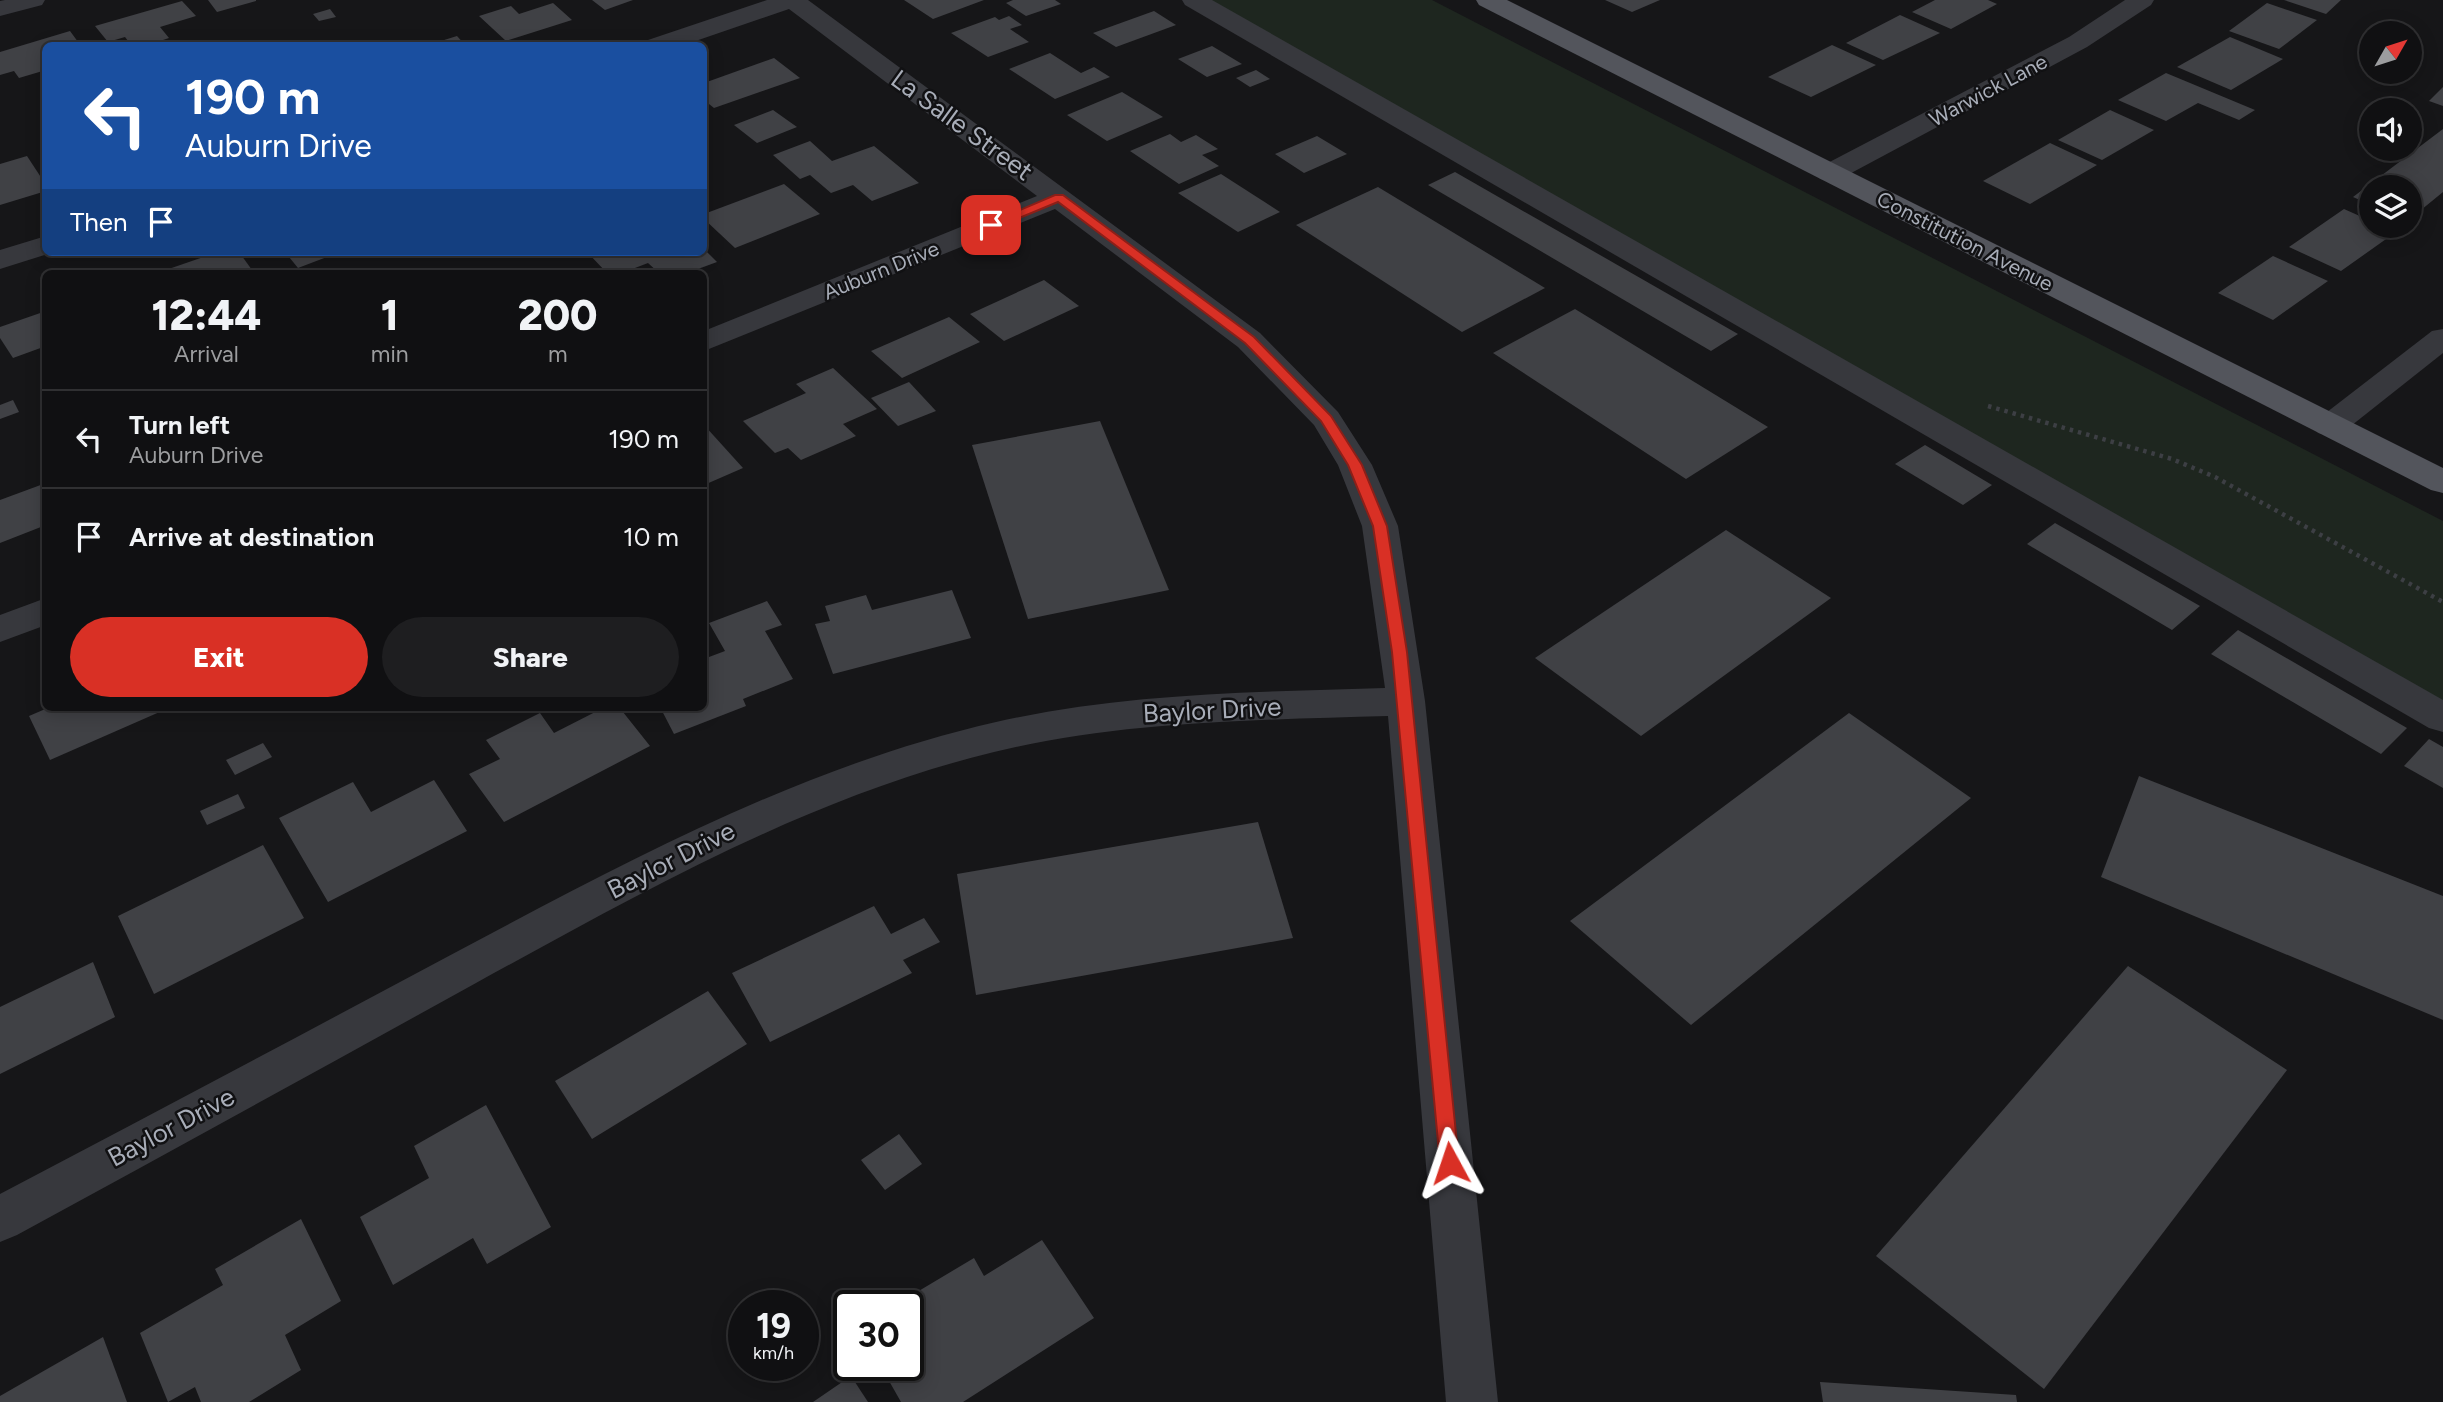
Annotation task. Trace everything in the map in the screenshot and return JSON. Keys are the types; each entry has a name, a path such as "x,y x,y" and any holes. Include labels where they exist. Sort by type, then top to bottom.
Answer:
{"main road":[{"name":"Constitution Avenue","path":"1488,0 2443,482"}],"street":[{"path":"0,9 33,0"},
{"path":"666,42 792,0"},
{"name":"La Salle Street","path":"792,0 1249,340 1326,419 1355,465 1380,526 1406,701 1472,1402"},
{"path":"1194,0 2443,718"},
{"name":"Warwick Lane","path":"1830,173 2078,42 2142,0"},
{"name":"Auburn Drive","path":"707,341 1059,197"},
{"path":"0,260 42,247"},
{"path":"2330,426 2443,338"},
{"path":"0,629 42,613"},
{"name":"Baylor Drive","path":"0,1219 659,864 835,784 996,737 1080,722 1167,710 1406,701"}],"path":[{"path":"1981,403 2172,459 2214,477 2443,602"}],"shaded area":[{"path":"1202,0 1432,0 2443,521 2443,708"}],"building":[{"path":"208,0 256,0 256,1 217,12"},
{"path":"592,0 633,0 605,10"},
{"path":"904,0 984,0 933,19"},
{"path":"1013,0 1055,0 1061,4 1026,16 1006,3"},
{"path":"1605,0 1660,0 1632,12"},
{"path":"1935,0 1988,0 1997,4 1951,29 1912,12"},
{"path":"2284,0 2341,0 2326,14"},
{"path":"182,1 196,16 160,27 169,38 157,42 129,42 125,37 108,42 95,26"},
{"path":"553,3 572,20 506,41 479,16 511,6 519,14"},
{"path":"2267,3 2317,20 2279,49 2229,31"},
{"path":"330,9 336,17 319,21 313,14"},
{"path":"1154,11 1176,25 1116,47 1093,33"},
{"path":"1900,15 1940,33 1883,60 1846,43"},
{"path":"1009,16 1022,25 1010,29 1029,42 988,57 951,33 995,17 999,20"},
{"path":"70,31 78,42 42,42 42,71 19,78 14,71 0,75 0,52"},
{"path":"457,36 462,42 438,42"},
{"path":"2230,37 2283,59 2231,90 2177,67"},
{"path":"1832,45 1876,65 1811,97 1768,77"},
{"path":"1212,46 1242,64 1207,77 1178,59"},
{"path":"1050,53 1081,73 1094,67 1110,77 1055,99 1009,69"},
{"path":"774,58 800,78 714,108 707,102 707,82"},
{"path":"1256,70 1270,79 1250,87 1236,78"},
{"path":"2166,73 2255,110 2239,120 2198,103 2166,121 2118,100"},
{"path":"2443,87 2443,106 2429,101"},
{"path":"1122,92 1163,117 1107,141 1067,115"},
{"path":"773,110 797,127 757,143 734,125"},
{"path":"2110,110 2154,130 2102,160 2058,140"},
{"path":"2443,129 2443,192 2422,209 2422,175 2382,175 2401,161 2422,161 2422,145"},
{"path":"1170,134 1181,142 1196,135 1218,149 1202,155 1219,166 1179,184 1130,151"},
{"path":"1317,136 1347,154 1304,173 1275,154"},
{"path":"810,141 832,161 874,146 919,183 872,201 853,185 831,193 810,175 800,179 773,155"},
{"path":"2050,143 2097,165 2030,204 1983,181"},
{"path":"27,156 42,179 42,192 0,205 0,164"},
{"path":"1455,172 1738,334 1711,351 1428,185"},
{"path":"1221,174 1280,212 1238,232 1178,193"},
{"path":"784,184 820,214 735,248 707,222 707,213"},
{"path":"1378,187 1545,288 1462,332 1296,225"},
{"path":"2344,209 2359,216 2359,238 2388,238 2341,271 2289,247"},
{"path":"707,252 717,262 695,270 656,270 648,263 630,270 604,270 591,256 707,256"},
{"path":"206,256 242,256 252,270 166,270"},
{"path":"288,256 330,256 298,268"},
{"path":"2273,256 2328,281 2273,320 2218,293"},
{"path":"1044,280 1079,306 1004,341 970,314"},
{"path":"1575,309 1768,427 1686,479 1493,353"},
{"path":"42,312 42,347 13,358 0,338 0,327"},
{"path":"949,317 980,342 902,378 871,351"},
{"path":"833,368 877,409 843,424 856,436 801,460 788,448 775,453 743,421 806,393 796,384"},
{"path":"909,382 936,411 898,426 871,398"},
{"path":"13,400 19,412 0,419 0,405"},
{"path":"1100,421 1169,590 1028,619 972,445"},
{"path":"707,428 743,468 707,484"},
{"path":"1925,445 1992,485 1963,505 1895,464"},
{"path":"42,484 42,527 0,543 0,500"},
{"path":"2055,523 2200,606 2172,630 2027,544"},
{"path":"1726,530 1831,598 1641,736 1535,658"},
{"path":"952,590 971,638 833,674 815,624 830,621 825,606 866,595 872,610"},
{"path":"767,601 782,625 765,631 793,679 743,699 746,706 674,734 662,711 707,711 707,653 709,657 725,651 709,623"},
{"path":"2238,630 2407,728 2381,754 2211,654"},
{"path":"42,710 162,711 50,760 29,716"},
{"path":"597,711 622,711 650,746 504,822 469,774 500,759 486,740 540,713 554,733"},
{"path":"1849,713 1971,798 1691,1025 1570,921"},
{"path":"2429,739 2443,747 2443,788 2404,766"},
{"path":"263,743 272,757 235,775 226,760"},
{"path":"2139,776 2443,896 2443,1020 2101,877"},
{"path":"434,780 467,831 328,902 279,818 353,782 371,812"},
{"path":"238,794 245,808 207,825 200,811"},
{"path":"1258,822 1293,938 976,995 957,874"},
{"path":"263,845 304,918 154,994 118,916"},
{"path":"874,906 891,934 924,918 940,942 903,960 912,973 770,1042 732,973"},
{"path":"93,962 115,1017 0,1074 0,1007"},
{"path":"2128,966 2287,1070 2044,1389 1876,1256"},
{"path":"708,991 747,1044 592,1139 555,1081"},
{"path":"486,1105 551,1227 487,1264 473,1238 393,1285 360,1217 429,1178 414,1146"},
{"path":"899,1134 922,1164 885,1190 861,1160"},
{"path":"301,1219 341,1301 285,1335 301,1370 249,1402 201,1402 195,1387 168,1402 140,1333 223,1285 215,1269"},
{"path":"1042,1240 1094,1318 963,1402 901,1402 889,1381 924,1381 925,1314 924,1290 920,1290 974,1258 984,1276"},
{"path":"103,1337 127,1402 0,1402 0,1396"},
{"path":"844,1381 854,1381 868,1402 813,1402"},
{"path":"1820,1382 2016,1395 2017,1402 1823,1402"}],"route":[{"path":"991,225 1059,197 1249,340 1326,419 1355,465 1380,526 1390,578 1406,701 1450,1163"}]}
